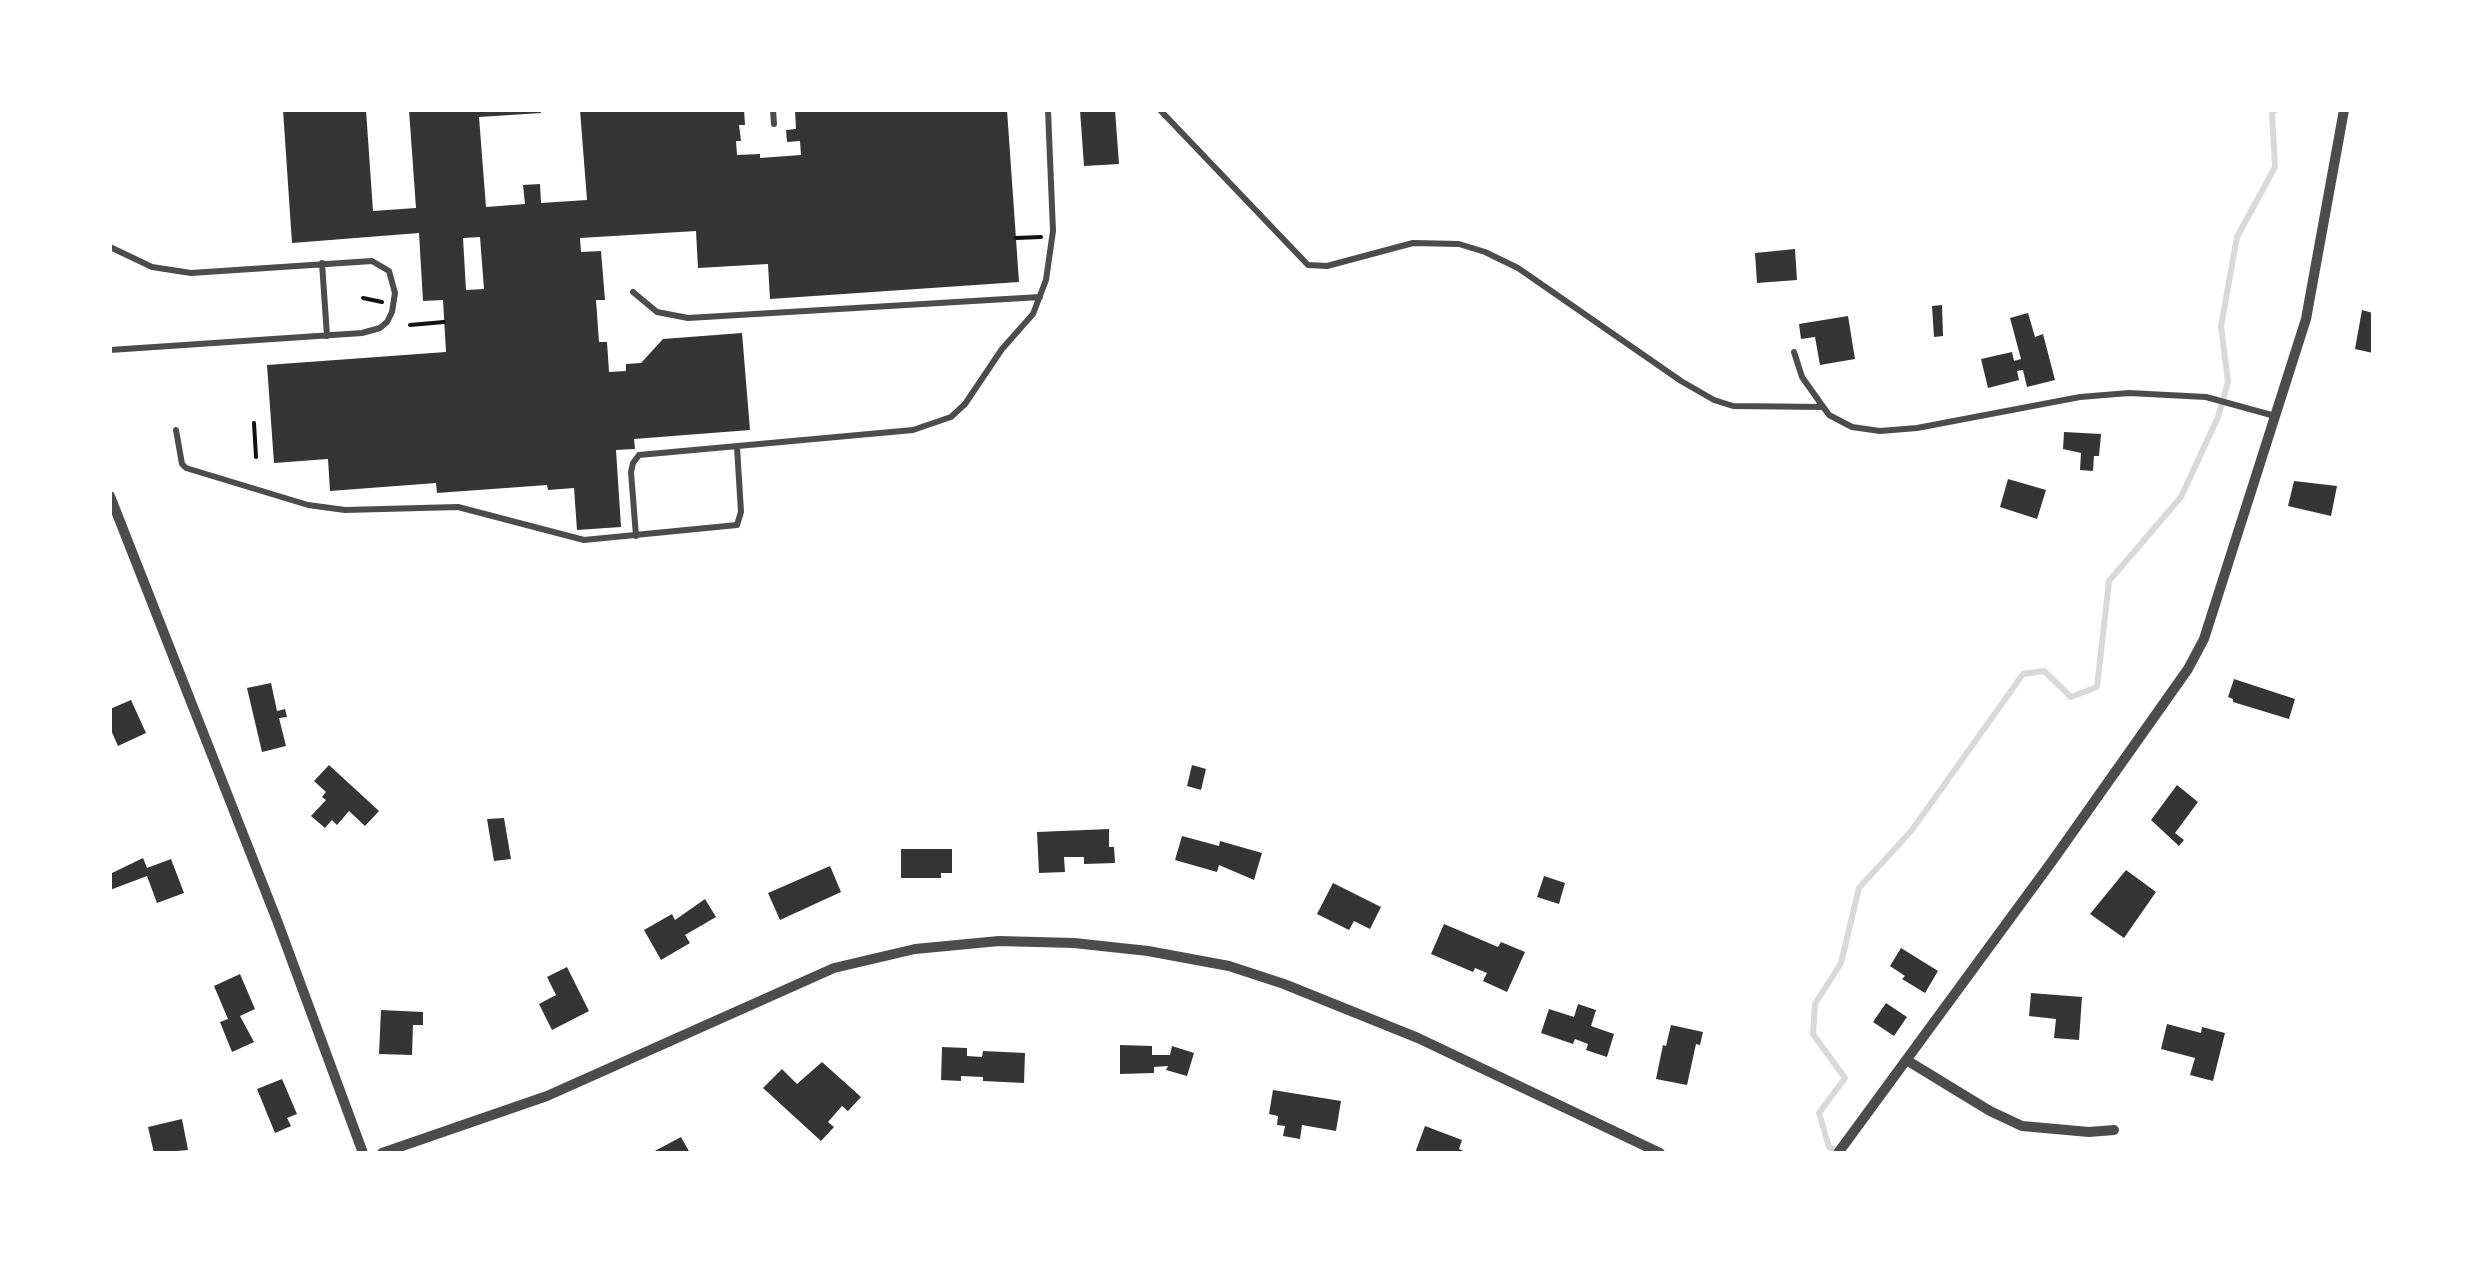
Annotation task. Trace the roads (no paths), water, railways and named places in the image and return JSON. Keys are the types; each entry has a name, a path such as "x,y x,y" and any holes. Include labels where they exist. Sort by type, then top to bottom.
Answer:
{"street":[{"path":"1840,1150 2188,669 2204,638 2306,319 2344,110"},
{"path":"110,496 278,923 363,1153"},
{"path":"382,1153 548,1096 834,968 915,949 999,942 1129,949 1229,966 1418,1038 1660,1153"},
{"path":"1908,1061 2022,1126 2089,1132 2114,1130"}],"lane":[{"path":"773,110 774,124"},
{"path":"636,536 632,472 636,458 913,430 951,417 965,404 1002,349 1033,314 1050,265 1053,236 1048,110"},
{"path":"1160,110 1308,265 1327,266 1413,242 1459,244 1518,268 1714,400 1733,406 1823,407"},
{"path":"110,247 152,266 191,273 372,261 382,265 394,282 395,293 392,312 380,328 362,333 110,350"},
{"path":"322,263 327,336"},
{"path":"633,292 656,312 688,318 1040,297"},
{"path":"1794,352 1802,377 1829,415 1852,427 1880,431 2080,396 2158,392 2206,397 2275,416"},
{"path":"176,430 186,468 308,505 344,510 458,506 508,517 573,539 738,524 742,512 737,447"}],"waterway":[{"path":"1839,1152 1829,1147 1819,1113 1845,1078 1813,1034 1815,1004 1841,963 1859,888 1912,830 2023,674 2044,671 2071,697 2097,687 2109,581 2181,497 2218,417 2228,382 2221,326 2237,237 2275,167 2275,110"}]}
